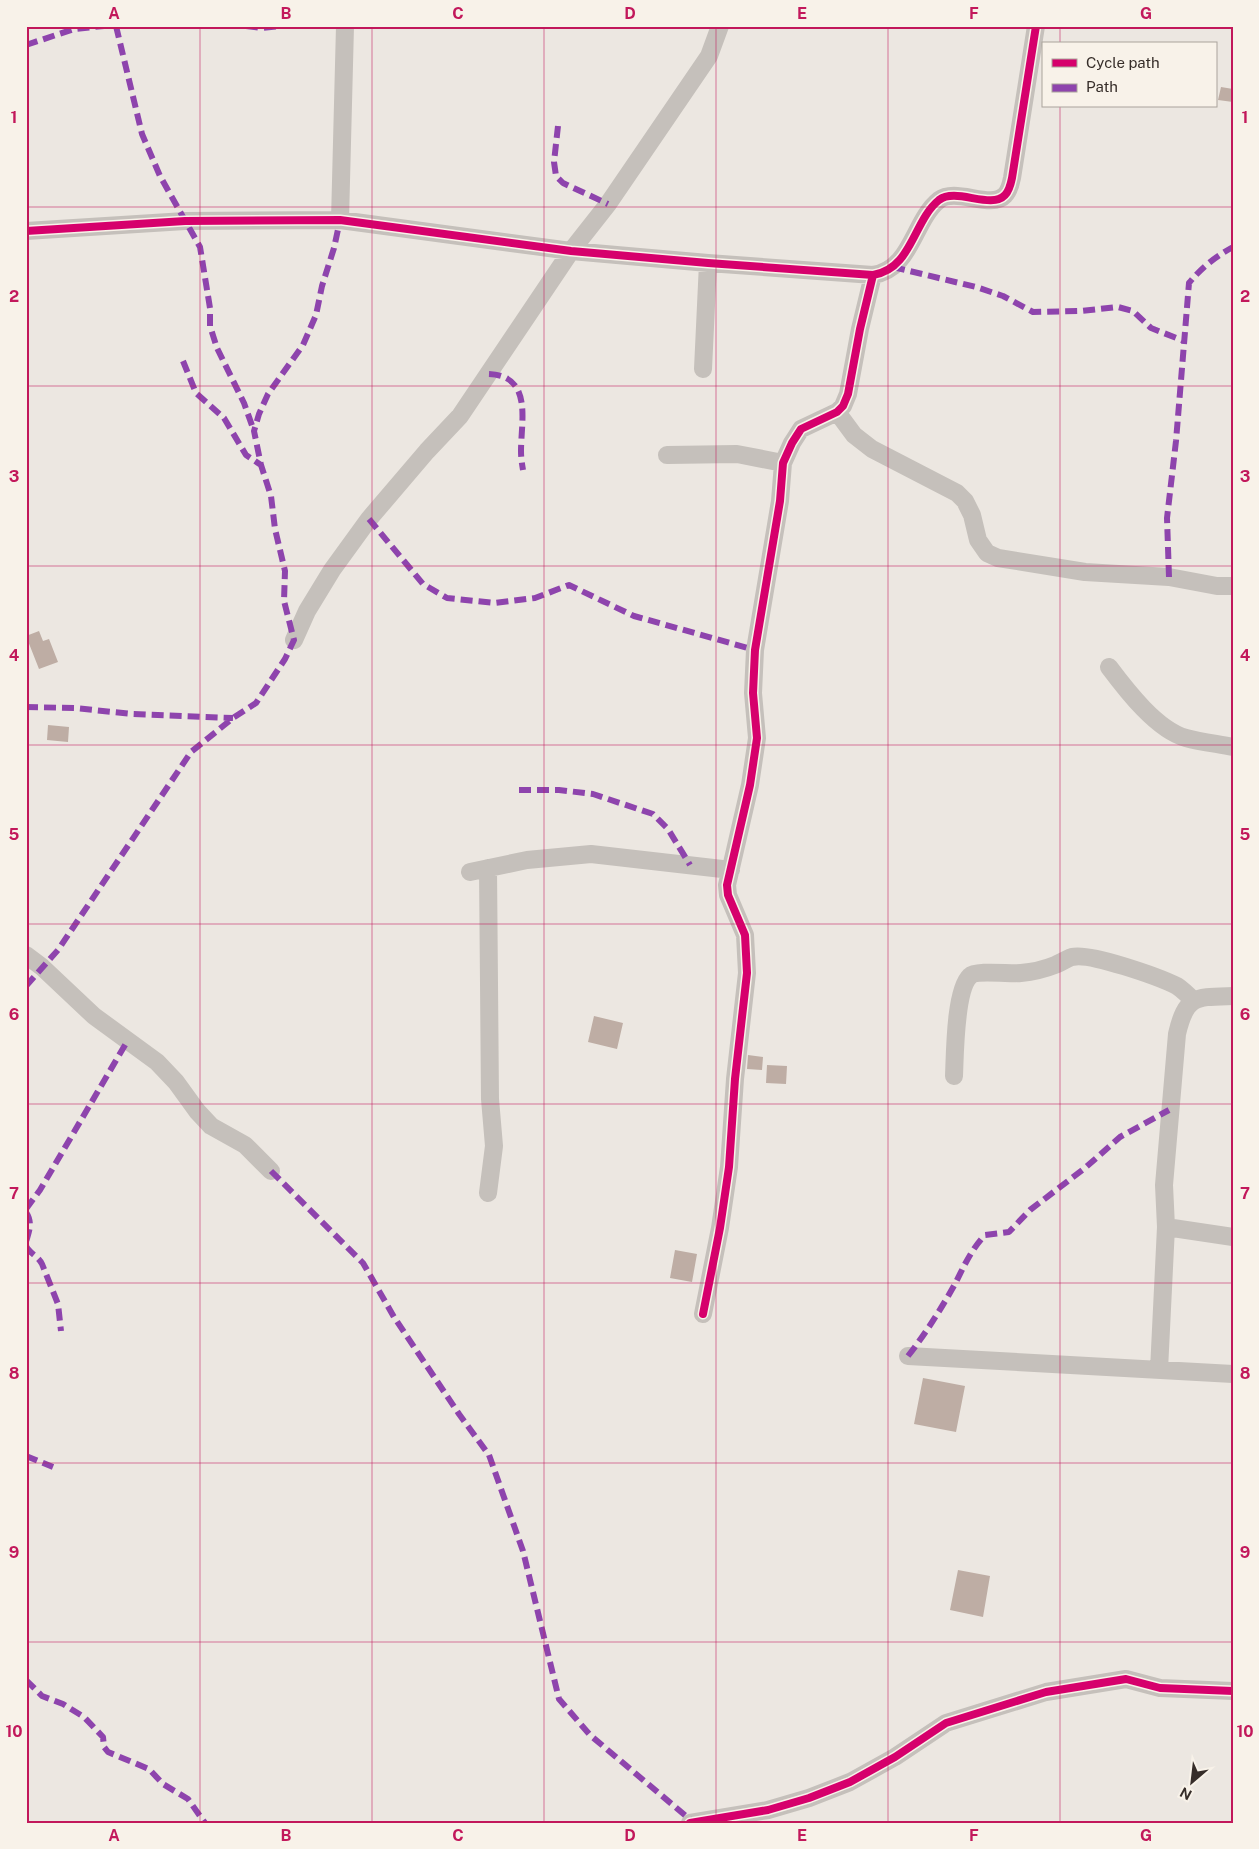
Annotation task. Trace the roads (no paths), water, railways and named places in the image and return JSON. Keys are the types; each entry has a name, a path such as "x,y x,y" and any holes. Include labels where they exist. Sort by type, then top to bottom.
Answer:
{"street":[{"path":"340,220 345,26"},
{"path":"294,640 307,611 332,570 369,519 427,450 460,416 571,251 608,204 709,56 720,26"},
{"path":"26,231 185,221 340,220 571,251 708,263 873,275 883,274 902,258 930,208 941,198 952,195 982,200 997,199 1004,197 1008,193 1012,178 1020,118 1030,73 1036,26"},
{"path":"703,369 708,263"},
{"path":"703,1314 720,1228 728,1167 734,1079 747,974 744,935 728,895 727,886 750,785 757,738 753,693 755,650 780,501 783,463 801,429 837,412 843,406 848,394 860,329 873,275"},
{"path":"837,412 854,435 872,449 957,493 966,501 972,515 978,540 987,553 998,558 1085,572 1169,577 1216,586 1233,586"},
{"path":"666,455 737,454 783,463"},
{"path":"1109,667 1132,696 1170,731 1186,738 1233,747"},
{"path":"470,872 527,860 591,854 731,870"},
{"path":"488,868 490,1099 494,1146 488,1193"},
{"path":"26,955 42,967 94,1016 157,1062 176,1082 197,1111 211,1126 245,1145 271,1171"},
{"path":"954,1076 955,1032 962,991 966,980 971,974 978,972 994,974 1024,973 1054,965 1072,957 1082,956 1117,965 1171,984 1178,987 1194,1001"},
{"path":"1159,1370 1166,1227 1164,1185 1177,1034 1181,1017 1187,1006 1194,1001 1211,997 1233,996"},
{"path":"1166,1227 1233,1237"},
{"path":"908,1356 1016,1361 1093,1368 1233,1374"},
{"path":"690,1823 768,1810 809,1798 850,1782 895,1757 946,1723 1046,1692 1126,1679 1160,1688 1233,1691"}]}
